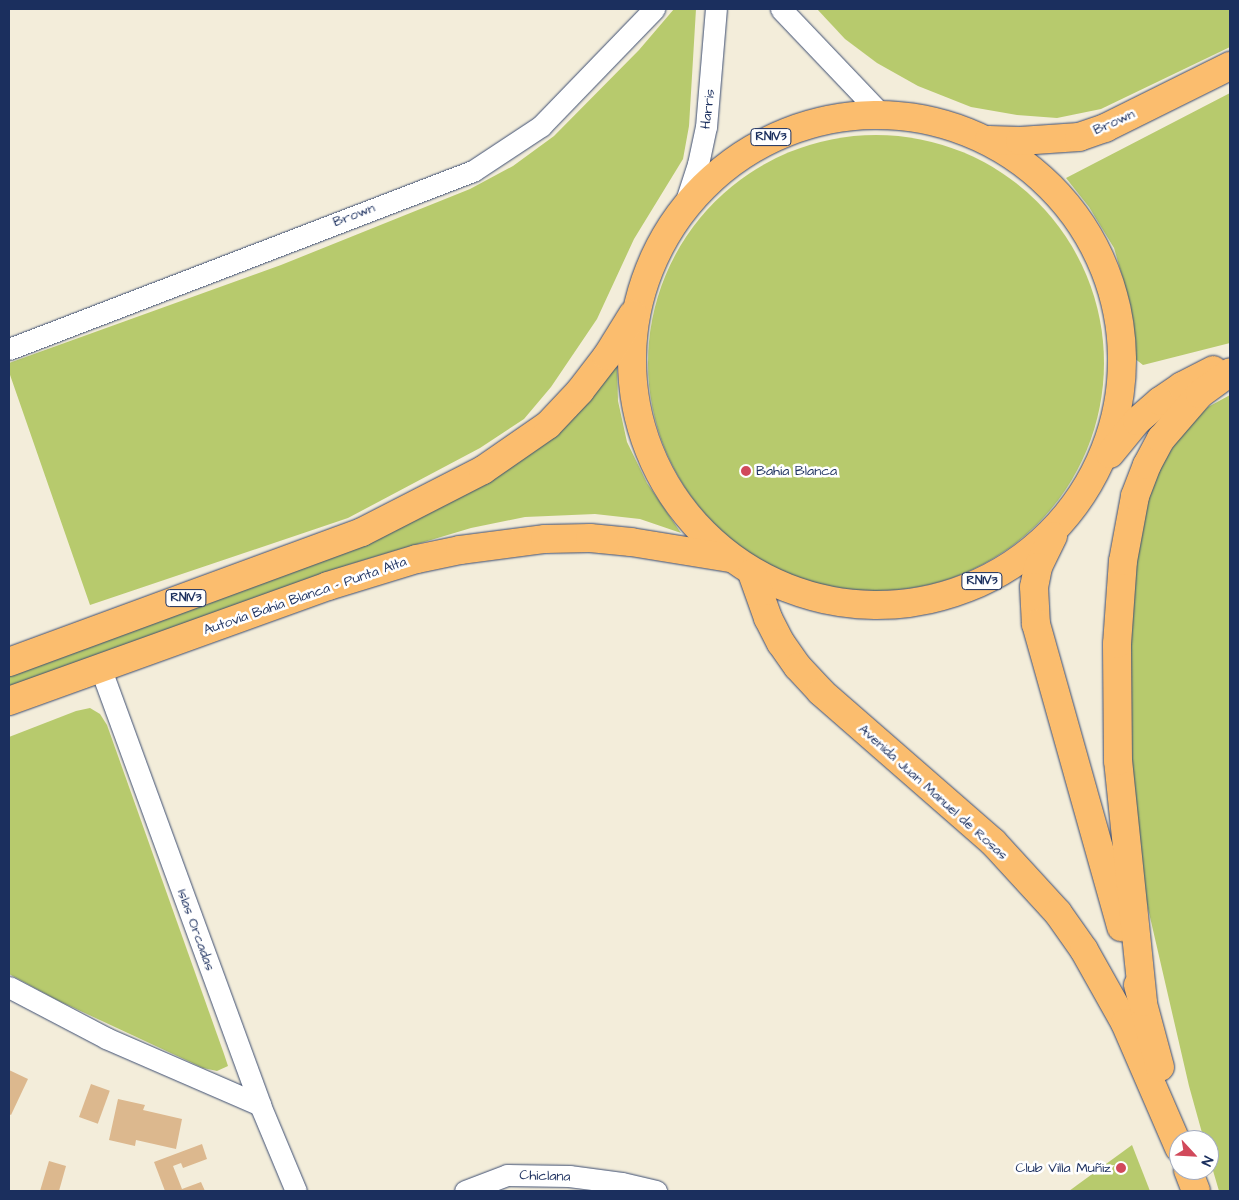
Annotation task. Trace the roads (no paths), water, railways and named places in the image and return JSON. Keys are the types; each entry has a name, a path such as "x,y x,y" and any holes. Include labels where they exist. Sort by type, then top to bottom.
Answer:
{"main road":[{"name":"Brown","path":"989,140 1020,141 1078,137 1105,128 1230,66"},
{"name":"RN1V3","path":"9,662 362,532 483,470 548,425 580,391 608,356 636,308 654,255 684,207 724,167 771,137 824,119 880,113 936,120 989,140 1035,170 1074,211 1102,260 1119,314 1123,370 1114,426 1093,478 1060,524 1018,561 969,588 915,603 859,606 804,596 752,573 730,558 689,520 657,473 638,420 631,364 636,308"},
{"path":"1093,478 1130,428 1160,401 1182,386 1230,362"},
{"path":"1143,1002 1117,745 1116,644 1123,561 1135,496 1147,465 1161,439 1200,394 1230,372"},
{"path":"1060,524 1046,548 1038,567 1034,587 1036,624 1143,1002 1176,1130"},
{"name":"Autovía Bahía Blanca - Punta Alta","path":"9,701 371,571 460,550 545,539 590,538 631,542 730,558"},
{"name":"Avenida Juan Manuel de Rosas","path":"752,573 768,618 781,643 810,680 835,705 993,842 1058,913 1084,950 1121,1015 1171,1130"}],"street":[{"name":"Brown","path":"9,349 473,171 541,126 654,9"},
{"name":"Harris","path":"684,207 698,164 706,127 716,9"},
{"path":"781,9 880,113"},
{"name":"Islas Orcadas","path":"100,667 260,1105 296,1191"},
{"path":"9,987 106,1038 260,1105"},
{"name":"Chiclana","path":"465,1191 507,1175 569,1176 656,1191"}],"place":[{"name":"Bahía Blanca","path":"746,471"},
{"name":"Club Villa Muñiz","path":"1121,1168"}]}
